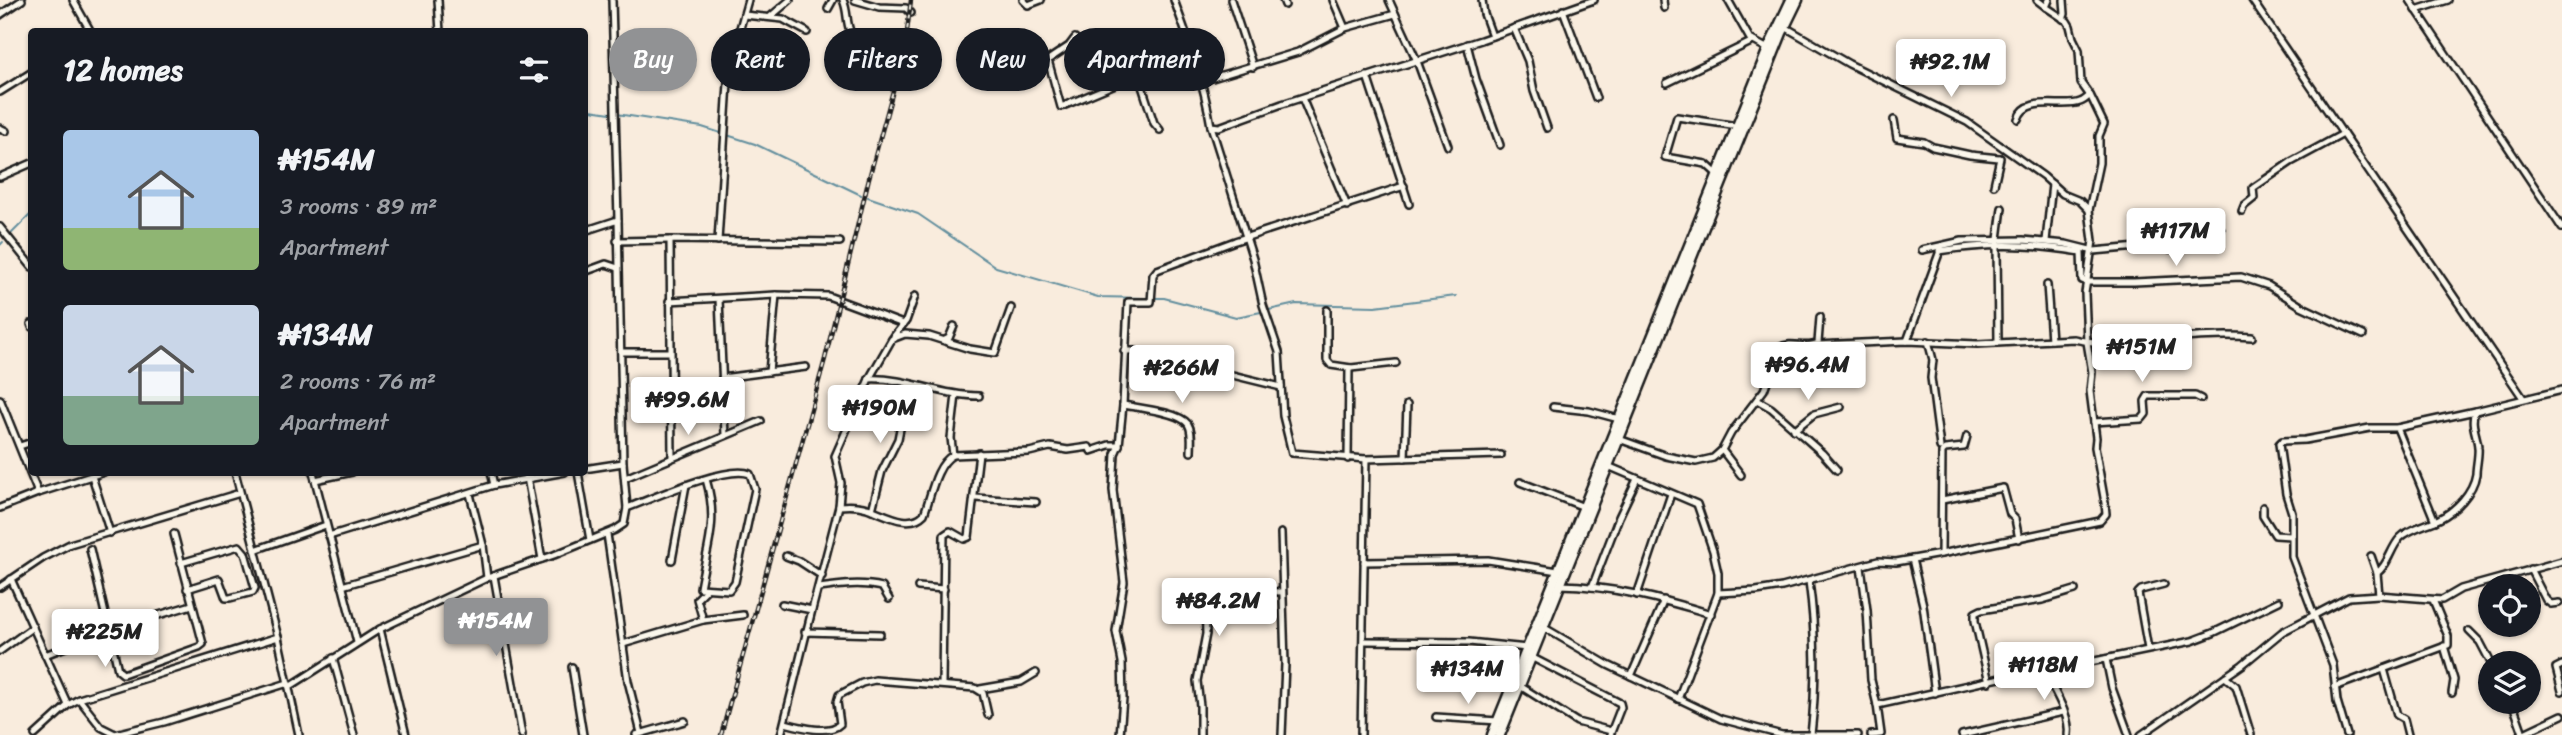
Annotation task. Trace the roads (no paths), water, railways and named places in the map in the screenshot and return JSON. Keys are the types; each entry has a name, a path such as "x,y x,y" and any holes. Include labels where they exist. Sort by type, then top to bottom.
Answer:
{"main road":[{"path":"1500,735 1531,657 1558,571 1790,0"},
{"path":"1492,735 1527,648 1560,585 1798,0"}],"street":[{"path":"0,5 3,13 22,0"},
{"path":"73,0 89,28"},
{"path":"438,0 440,28"},
{"path":"79,699 101,727 115,734 288,685 380,629 491,577 607,534 624,524 626,508 612,0"},
{"path":"718,241 729,67 748,0"},
{"path":"770,17 790,0"},
{"path":"828,9 833,0"},
{"path":"843,0 849,15 849,28"},
{"path":"855,0 879,8 906,8 911,13"},
{"path":"1023,0 1028,5 1041,0"},
{"path":"1174,0 1184,28"},
{"path":"1231,0 1253,67"},
{"path":"1334,0 1345,28"},
{"path":"1389,0 1417,61 1448,146"},
{"path":"1482,0 1492,36"},
{"path":"1211,126 1219,127 1594,0"},
{"path":"1663,0 1664,8"},
{"path":"1728,0 1753,41 1768,49"},
{"path":"1718,593 1756,591 1809,581 1878,561 1896,562 1941,554 2103,520 2105,503 2097,466 2085,293 2093,241 2089,210 2099,163 2099,136 2104,124 2081,83 2079,50 2070,26 2037,0"},
{"path":"2046,7 2049,0"},
{"path":"2063,19 2066,14 2064,0"},
{"path":"2252,0 2523,398"},
{"path":"2410,0 2562,228"},
{"path":"2416,10 2448,0"},
{"path":"1563,10 1596,98"},
{"path":"1225,75 1316,44 1345,28 1395,14"},
{"path":"744,15 792,22 801,28"},
{"path":"1785,27 1849,64 1940,107 1995,140 2063,194 2080,201 2089,210"},
{"path":"1514,28 1528,61 1534,90 1547,128"},
{"path":"1667,83 1753,41"},
{"path":"1467,44 1476,79 1500,145"},
{"path":"1064,49 1048,60 1061,107 1100,91"},
{"path":"0,92 28,74"},
{"path":"1367,76 1409,204"},
{"path":"1144,91 1154,123 1160,130"},
{"path":"1204,91 1211,126 1279,352 1283,416 1292,453 1348,459 1501,454"},
{"path":"2018,119 2027,107 2063,102 2079,103 2090,95"},
{"path":"1302,98 1347,206"},
{"path":"1718,175 1706,164 1665,157 1677,117 1731,125"},
{"path":"1894,120 1897,138 1924,142 1933,147 1970,155 1999,158"},
{"path":"2242,211 2254,198 2253,188 2291,162 2343,134"},
{"path":"1994,186 1999,158 2005,150"},
{"path":"0,177 28,165"},
{"path":"2046,242 2052,184"},
{"path":"1119,735 1124,698 1122,662 1116,631 1124,582 1113,490 1115,454 1119,445 1123,404 1126,306 1130,301 1152,302 1153,275 1157,270 1404,186"},
{"path":"1998,342 1998,244 2002,208"},
{"path":"588,230 618,220"},
{"path":"0,227 28,262"},
{"path":"1922,250 2046,242 2092,250 2138,247 2170,249 2221,230"},
{"path":"670,240 672,457"},
{"path":"617,241 840,242"},
{"path":"1998,244 2081,252 2081,275 2082,280 2087,282 2241,277 2269,286 2301,306 2363,335"},
{"path":"1907,341 1941,248"},
{"path":"588,271 606,264 618,268"},
{"path":"2047,285 2051,340"},
{"path":"669,301 776,295 828,296 903,324"},
{"path":"769,372 776,295"},
{"path":"781,735 839,506 841,483 835,456 869,379 892,339 906,321 915,296"},
{"path":"719,299 725,435"},
{"path":"892,339 909,333 995,354 1011,308"},
{"path":"1327,310 1327,360 1331,365 1351,368 1396,363"},
{"path":"1815,345 1819,341 1820,317"},
{"path":"945,340 949,338 954,326"},
{"path":"1619,439 1666,456 1696,462 1713,458 1722,450 1731,433 1757,400 1769,380 1780,348 1791,344 1907,341 1977,344 2074,339 2087,342 2172,340 2231,335 2252,337"},
{"path":"1928,341 1933,360 1931,377 1940,447"},
{"path":"1124,351 1135,351 1281,387"},
{"path":"621,352 670,352"},
{"path":"722,378 806,367"},
{"path":"1348,459 1351,368"},
{"path":"869,379 884,379 956,395 979,396"},
{"path":"872,510 882,471 898,439 909,384"},
{"path":"2347,735 2335,687 2333,665 2293,561 2292,513 2286,494 2279,443 2370,428 2397,428 2562,390"},
{"path":"953,455 951,438 956,395"},
{"path":"2094,422 2142,419 2146,414 2145,401 2148,396 2194,396 2201,399"},
{"path":"0,399 28,467"},
{"path":"1757,400 1771,408 1822,453 1837,470"},
{"path":"1123,404 1173,415 1184,421 1190,431 1191,452"},
{"path":"1405,458 1407,405"},
{"path":"1553,407 1589,411 1619,419"},
{"path":"1794,430 1814,414 1841,407"},
{"path":"2377,573 2384,568 2403,535 2435,521 2467,495 2472,485 2479,452 2473,425 2475,411"},
{"path":"625,478 761,421"},
{"path":"2397,428 2435,521"},
{"path":"1941,554 1941,452 1964,447 1967,436"},
{"path":"20,446 28,443"},
{"path":"839,506 849,505 903,521 913,521 922,517 935,483 948,457 953,455 1029,452 1050,447 1068,450 1089,447 1091,451 1119,445"},
{"path":"1722,450 1741,475"},
{"path":"942,684 944,535 950,531 964,539 969,537 979,453"},
{"path":"1361,735 1366,459"},
{"path":"588,468 623,463"},
{"path":"1608,466 1697,504 1700,508 1718,573 1718,593 1678,699"},
{"path":"626,508 706,479 745,472 751,476 755,489 734,586 729,590 701,589 713,524 711,494 706,479"},
{"path":"31,476 38,493"},
{"path":"0,508 92,476 110,533"},
{"path":"236,476 278,637 299,735"},
{"path":"314,476 357,642"},
{"path":"315,480 334,476"},
{"path":"492,476 495,485"},
{"path":"329,536 526,476 542,559"},
{"path":"579,476 590,540"},
{"path":"1592,587 1637,479"},
{"path":"1520,482 1584,507"},
{"path":"672,560 686,485"},
{"path":"1942,500 2003,488 2010,514 2015,519 2019,539"},
{"path":"0,587 55,551 240,493"},
{"path":"470,494 491,577 522,735"},
{"path":"1637,595 1671,494"},
{"path":"975,498 1036,502"},
{"path":"2263,507 2263,516 2275,536 2291,536"},
{"path":"256,550 326,525"},
{"path":"1281,533 1285,664 1282,735"},
{"path":"90,549 118,670 121,674 127,673 202,645 174,534"},
{"path":"607,534 628,681 639,734 685,721"},
{"path":"342,586 483,545"},
{"path":"181,563 239,547 245,553 255,588 250,593 226,598 219,579 187,589"},
{"path":"786,556 822,576"},
{"path":"2371,556 2377,573 2379,595"},
{"path":"1912,559 1923,605 1935,693"},
{"path":"1364,562 1488,560 1558,571"},
{"path":"2141,735 2225,677 2277,635 2348,597 2379,595 2442,600 2461,589 2562,561"},
{"path":"1861,567 1867,610 1871,680 1882,734 1871,735"},
{"path":"2530,569 2546,600 2551,604 2559,603"},
{"path":"11,579 68,705"},
{"path":"1809,581 1816,644 1816,688 1811,735"},
{"path":"2148,649 2138,593 2164,584"},
{"path":"819,588 836,585 881,587 889,599"},
{"path":"1560,585 1592,587 1664,600 1711,614"},
{"path":"918,587 944,589"},
{"path":"703,620 697,599 706,590"},
{"path":"1200,735 1197,681 1206,634 1205,600 1208,590 1282,592"},
{"path":"1989,682 1975,613 2042,600 2075,590"},
{"path":"1631,676 1664,600"},
{"path":"2335,687 2448,645 2448,636 2433,600"},
{"path":"1877,705 2043,669 2192,641 2279,601"},
{"path":"782,604 812,610"},
{"path":"45,654 109,630 192,606"},
{"path":"623,644 703,620 743,615"},
{"path":"1540,626 1631,676 1721,719 1773,734 1858,735"},
{"path":"0,651 33,627"},
{"path":"380,629 406,735"},
{"path":"2469,631 2485,651"},
{"path":"805,632 880,634"},
{"path":"40,733 68,705 79,699 278,637"},
{"path":"1364,641 1469,642 1527,648"},
{"path":"2444,646 2454,680 2452,694"},
{"path":"1520,686 1577,722 1610,733 1621,707 1620,703 1531,657"},
{"path":"333,659 354,735"},
{"path":"2106,659 2112,688 2129,735"},
{"path":"2562,665 2556,668 2562,691"},
{"path":"572,667 583,735"},
{"path":"2043,669 2063,712 2068,735"},
{"path":"2384,669 2394,708 2397,715 2404,719 2408,735"},
{"path":"785,723 826,732 833,730 840,724 837,702 839,695 869,681 942,684 980,689 1021,682 1036,673"},
{"path":"2225,677 2236,686 2251,735"},
{"path":"980,689 988,715"},
{"path":"1962,735 2063,712"},
{"path":"2516,714 2522,734 2535,732 2562,715"},
{"path":"1436,717 1498,721"}],"waterway":[{"path":"588,110 702,127 755,144 861,195"},
{"path":"868,197 918,214 996,267 1098,297 1148,298"},
{"path":"12,233 28,217"},
{"path":"0,245 3,242"},
{"path":"1269,310 1296,304 1375,306 1456,296"},
{"path":"1153,298 1164,298 1236,317 1261,312"}],"railway":[{"path":"721,735 825,359 869,178 905,47 911,0"}]}
